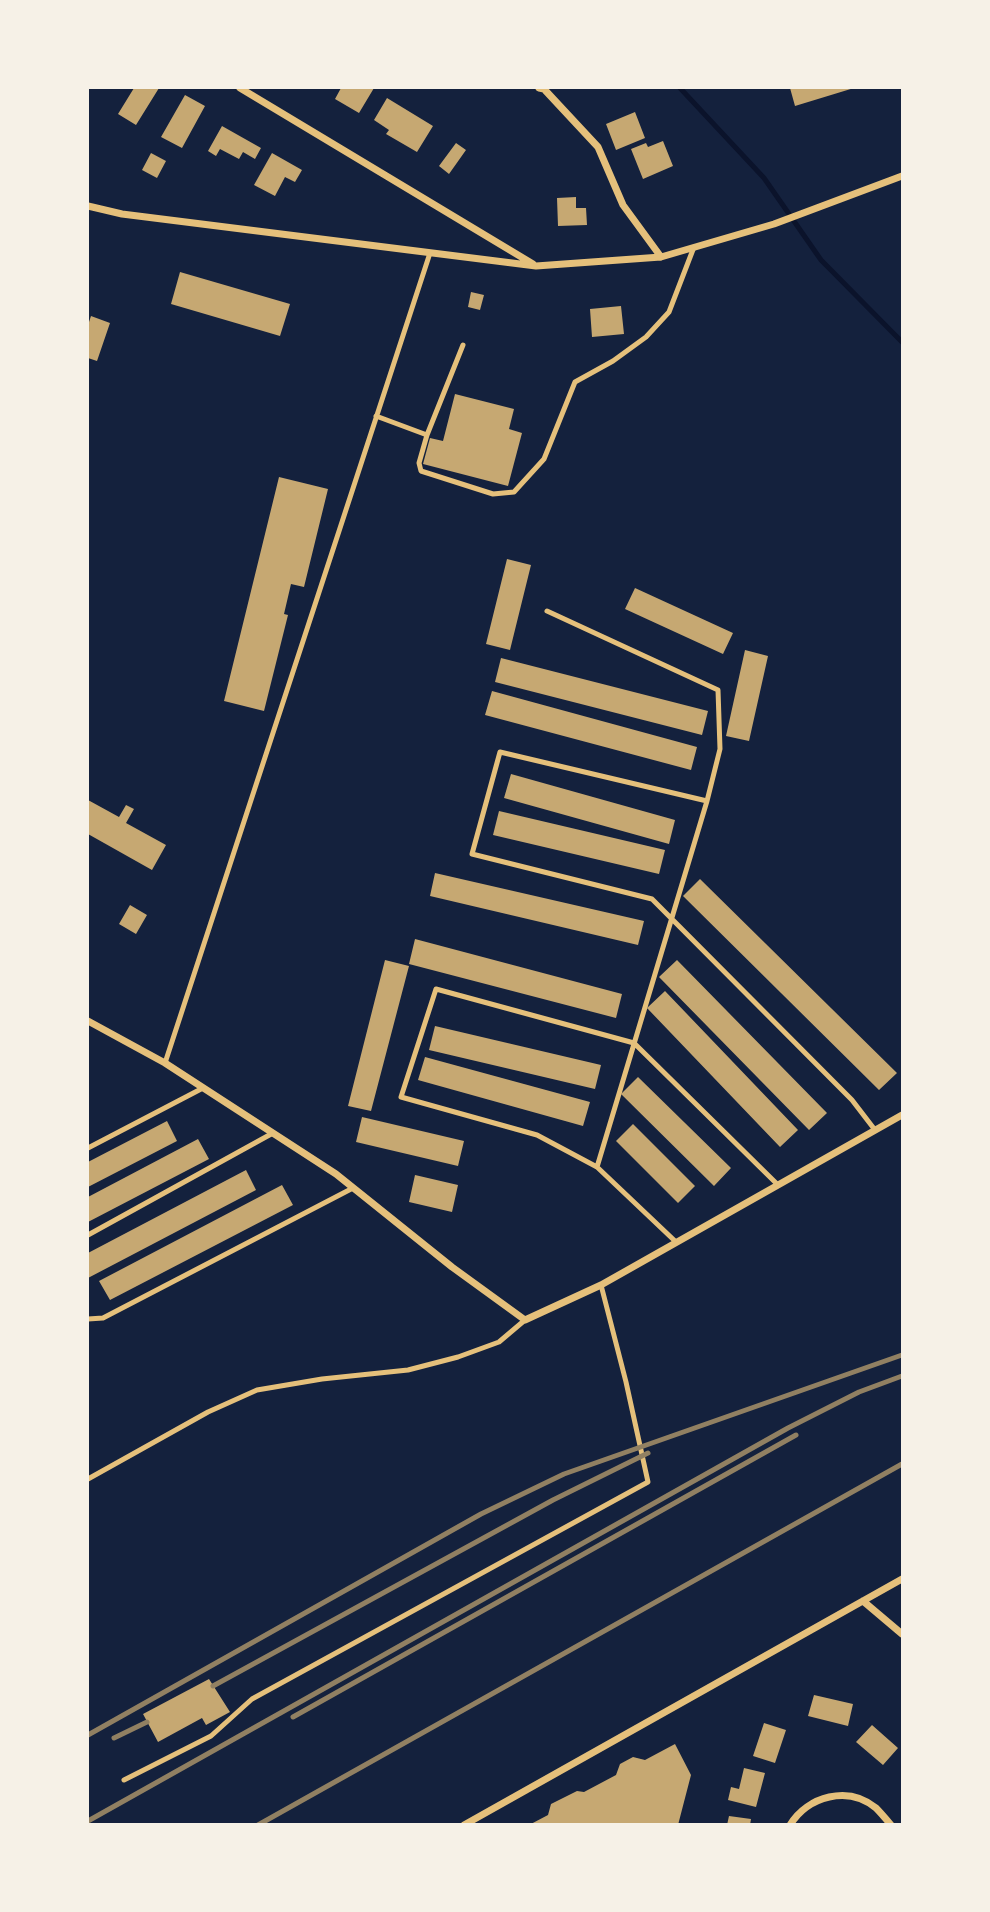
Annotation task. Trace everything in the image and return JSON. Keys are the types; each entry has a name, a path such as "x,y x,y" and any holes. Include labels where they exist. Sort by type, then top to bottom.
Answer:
{"street":[{"path":"240,88 536,266"},
{"path":"539,88 544,89 598,147 623,205 661,257"},
{"path":"88,206 122,214 536,266 661,257 797,215 902,176"},
{"path":"88,1021 165,1063 273,1133 353,1188 452,1267 525,1320 601,1285 902,1115"},
{"path":"464,1825 902,1579"},
{"path":"863,1601 902,1634"},
{"path":"790,1825 805,1806 829,1797 845,1796 875,1807 891,1825"}],"lane":[{"path":"463,345 427,435 419,463 421,471 493,494 514,492 544,459 575,382 613,362 646,337 669,312 694,247"},
{"path":"165,1063 430,253"},
{"path":"376,416 427,435"},
{"path":"547,611 718,690 720,749 707,802 597,1167"},
{"path":"707,802 500,752 472,854 652,900 672,917 852,1100 875,1130"},
{"path":"676,1242 597,1167 537,1135 401,1097 436,989 634,1043 778,1184"},
{"path":"88,1148 202,1088"},
{"path":"88,1235 273,1133"},
{"path":"88,1318 103,1318 353,1188"},
{"path":"124,1780 211,1736 252,1699 648,1482 601,1285"},
{"path":"88,1479 208,1412 257,1390 420,1367 499,1342 525,1320"}],"building":[{"path":"134,88 159,88 136,125 118,114"},
{"path":"341,88 374,88 359,113 335,99"},
{"path":"790,88 854,88 795,106"},
{"path":"185,95 205,106 182,148 161,137"},
{"path":"387,98 433,126 417,152 386,134 389,130 374,120"},
{"path":"635,112 645,138 616,150 606,124"},
{"path":"222,126 261,148 255,159 243,152 239,159 220,149 216,156 208,151"},
{"path":"663,141 673,166 643,179 631,149 646,143 648,147"},
{"path":"456,143 466,150 449,174 439,166"},
{"path":"151,153 166,161 157,178 142,170"},
{"path":"272,153 302,170 295,182 285,177 275,196 254,185"},
{"path":"576,197 576,208 586,208 587,225 558,226 557,198"},
{"path":"180,272 290,304 280,336 171,304"},
{"path":"471,292 484,295 480,310 468,307"},
{"path":"621,306 624,334 592,337 590,309"},
{"path":"91,316 110,323 97,361 88,358 88,325"},
{"path":"455,394 514,409 509,429 522,433 508,486 423,464 430,438 443,441"},
{"path":"279,477 328,489 304,587 291,584 284,614 288,615 264,711 224,701"},
{"path":"507,559 531,565 510,650 486,644"},
{"path":"635,588 733,633 723,654 625,609"},
{"path":"745,650 768,656 749,741 726,736"},
{"path":"501,658 708,711 702,735 495,682"},
{"path":"492,691 697,747 691,770 485,715"},
{"path":"511,774 675,820 669,844 504,798"},
{"path":"88,800 119,817 126,805 134,809 126,823 166,845 152,870 88,834"},
{"path":"499,811 665,850 659,874 493,835"},
{"path":"435,873 644,921 638,945 430,896"},
{"path":"700,879 897,1073 879,1090 683,896"},
{"path":"130,905 147,915 136,934 119,924"},
{"path":"415,939 622,994 616,1018 409,964"},
{"path":"385,960 409,966 371,1111 348,1106"},
{"path":"677,960 827,1113 809,1130 659,977"},
{"path":"665,991 798,1130 780,1147 647,1008"},
{"path":"435,1026 601,1065 595,1089 429,1050"},
{"path":"425,1057 590,1102 583,1126 418,1080"},
{"path":"638,1077 731,1168 714,1186 621,1094"},
{"path":"362,1117 464,1141 458,1166 356,1142"},
{"path":"167,1121 177,1141 88,1187 88,1162"},
{"path":"633,1124 695,1186 678,1203 616,1141"},
{"path":"198,1139 209,1159 88,1222 88,1197"},
{"path":"246,1170 256,1190 88,1278 88,1253"},
{"path":"415,1175 458,1185 452,1212 409,1202"},
{"path":"282,1185 293,1205 110,1300 99,1281"},
{"path":"209,1679 230,1712 206,1725 202,1718 158,1742 143,1714"},
{"path":"814,1695 853,1704 848,1726 808,1716"},
{"path":"764,1723 786,1730 775,1763 753,1756"},
{"path":"872,1725 898,1748 883,1765 856,1742"},
{"path":"675,1744 691,1775 678,1825 529,1825 548,1815 551,1804 577,1791 584,1792 616,1775 620,1764 633,1757 645,1760"},
{"path":"744,1768 765,1773 756,1807 728,1800 731,1787 739,1789"},
{"path":"729,1816 751,1819 750,1825 727,1825"}],"waterway":[{"path":"680,88 764,178 821,260 902,342"}],"railway":[{"path":"88,1735 481,1514 564,1474 902,1355"},
{"path":"88,1821 788,1428 859,1392 902,1376"},
{"path":"293,1717 796,1435"},
{"path":"213,1686 553,1500 648,1453"},
{"path":"258,1825 902,1464"},
{"path":"114,1738 147,1722"}]}
